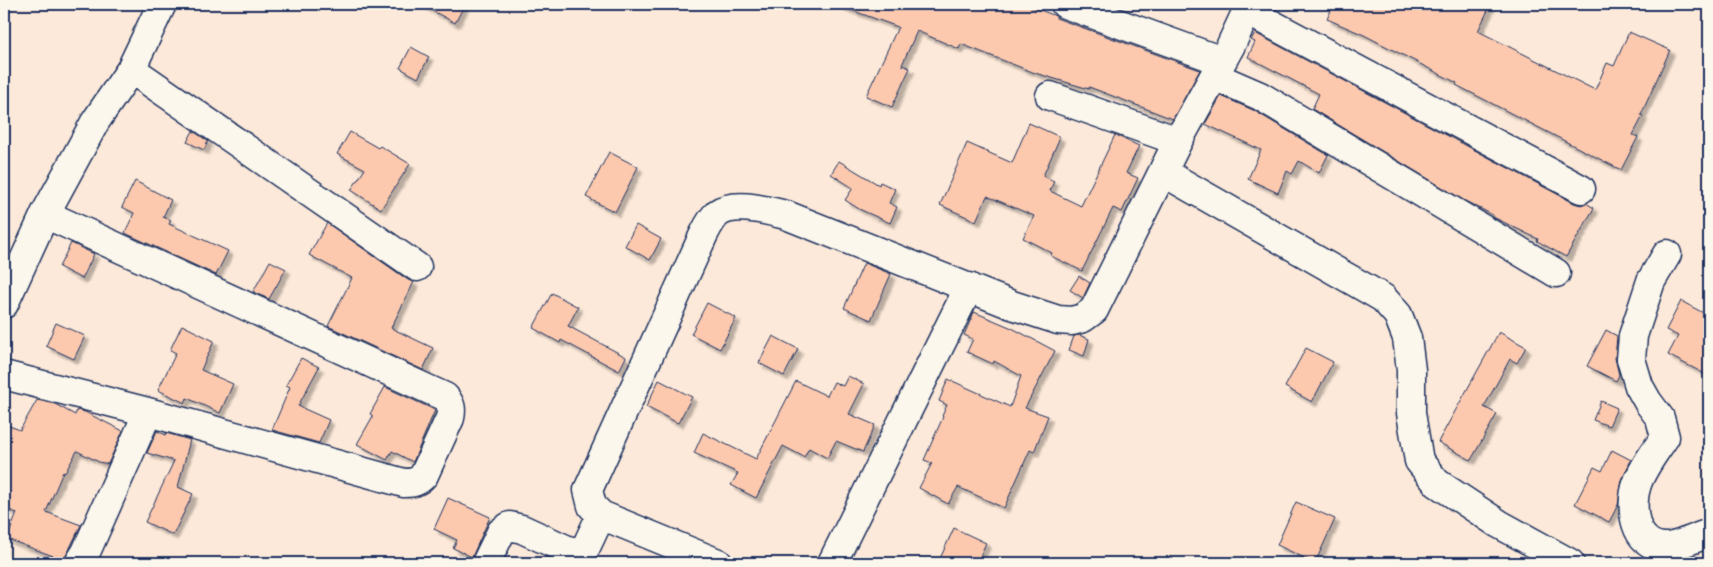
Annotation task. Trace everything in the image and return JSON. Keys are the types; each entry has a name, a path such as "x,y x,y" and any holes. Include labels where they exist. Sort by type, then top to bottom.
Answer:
{"street":[{"path":"4,304 44,214 95,122 131,69 162,4"},
{"path":"1065,4 1218,68 1260,96 1556,273"},
{"path":"718,563 601,515 592,506 588,498 588,490 703,236 718,213 735,208 761,209 786,215 1012,304 1058,320 1072,321 1083,318 1094,310 1178,141 1249,7 1581,189"},
{"path":"131,69 417,267"},
{"path":"1050,96 1178,141"},
{"path":"1163,172 1383,298 1398,315 1407,338 1411,370 1412,413 1420,461 1437,483 1498,524 1570,563"},
{"path":"4,375 148,412 404,483 413,483 420,480 424,475 450,418 452,409 445,397 44,214"},
{"path":"1667,254 1651,281 1633,336 1631,359 1639,386 1660,418 1665,437 1637,485 1634,510 1638,532 1652,545 1666,547 1709,533"},
{"path":"832,563 969,287"},
{"path":"79,563 86,552 148,412"},
{"path":"486,563 501,532 510,526 522,529 570,551 578,551 586,547 601,515"}],"building":[{"path":"420,4 465,4 455,23"},
{"path":"841,4 1024,4 1056,16 1056,18 1200,70 1173,119 1089,87 1089,89 1035,73 961,44 959,49 917,31 902,65 910,68 892,107 866,96 898,27 840,6"},
{"path":"1334,4 1491,4 1478,31 1595,90 1607,63 1614,66 1629,32 1670,50 1641,115 1643,116 1633,135 1638,137 1621,170 1364,35 1327,19"},
{"path":"1255,33 1574,203 1581,205 1586,203 1594,208 1566,257 1537,241 1538,239 1465,201 1312,109 1319,94 1248,57 1255,42 1251,40"},
{"path":"411,47 429,57 418,78 400,68"},
{"path":"1221,96 1253,110 1328,155 1319,173 1299,161 1292,174 1287,171 1278,193 1248,179 1261,150 1205,124"},
{"path":"1029,123 1060,137 1043,176 1054,181 1050,191 1081,206 1115,135 1139,146 1126,173 1138,178 1122,212 1113,208 1082,271 1051,256 1052,253 1023,238 1034,216 987,196 976,221 940,205 967,143 1012,163"},
{"path":"193,131 208,141 204,150 187,142"},
{"path":"350,132 378,148 380,146 410,164 381,209 351,190 365,169 337,154"},
{"path":"609,152 638,167 615,212 586,197"},
{"path":"839,161 879,185 880,182 895,189 889,203 897,207 890,223 859,209 845,200 853,188 831,174"},
{"path":"135,181 171,200 163,217 171,220 169,224 228,251 216,275 125,233 134,213 122,207"},
{"path":"327,223 408,280 414,282 391,328 433,348 423,370 328,326 352,278 309,255"},
{"path":"636,225 661,239 650,260 625,246"},
{"path":"71,243 94,254 82,279 59,267"},
{"path":"270,261 286,269 269,299 253,292"},
{"path":"864,263 891,274 871,320 844,308"},
{"path":"1079,276 1090,283 1083,298 1070,290"},
{"path":"552,293 578,307 568,326 626,357 619,371 561,340 560,343 533,328"},
{"path":"1681,301 1709,316 1709,376 1668,355 1678,336 1666,330"},
{"path":"707,303 736,318 720,349 691,334"},
{"path":"974,312 1012,328 1055,351 1025,408 1048,416 1034,452 1030,450 1004,508 958,487 948,504 919,488 932,463 924,460 947,405 939,401 948,379 1010,407 1021,376 994,361 993,364 967,352 973,339 964,335"},
{"path":"56,323 85,336 74,359 46,346"},
{"path":"182,325 214,341 201,370 233,384 220,413 187,398 185,403 158,390 176,353 170,350"},
{"path":"1606,330 1617,336 1615,358 1619,375 1616,381 1587,366"},
{"path":"1499,332 1526,347 1517,363 1510,359 1484,407 1497,414 1471,460 1438,442"},
{"path":"1079,335 1089,339 1084,356 1069,350 1074,336"},
{"path":"773,336 798,349 784,376 759,363"},
{"path":"1306,348 1333,362 1312,402 1285,387"},
{"path":"301,358 319,367 298,406 329,420 319,443 272,430 290,387 286,385"},
{"path":"848,376 864,384 849,414 875,425 863,452 836,441 827,458 809,448 804,457 783,446 756,498 731,485 738,473 694,453 703,433 756,459 796,381 827,396 834,382 843,386"},
{"path":"659,380 692,397 678,423 646,407"},
{"path":"385,387 435,410 413,462 392,451 387,460 357,444 373,416 370,414"},
{"path":"37,400 55,404 75,415 77,410 85,412 123,431 108,464 99,462 77,451 65,473 63,472 46,512 81,525 64,560 7,539 17,513 4,508 4,424 20,430"},
{"path":"1601,401 1617,408 1609,426 1593,420"},
{"path":"157,431 190,440 178,487 193,494 173,535 145,522 174,461 147,453"},
{"path":"1612,450 1631,460 1622,480 1618,505 1609,522 1575,504 1594,467 1602,471"},
{"path":"448,498 490,517 472,557 453,548 457,540 434,529"},
{"path":"1296,502 1335,519 1315,563 1277,545"},
{"path":"954,528 986,543 977,563 938,563"}]}
